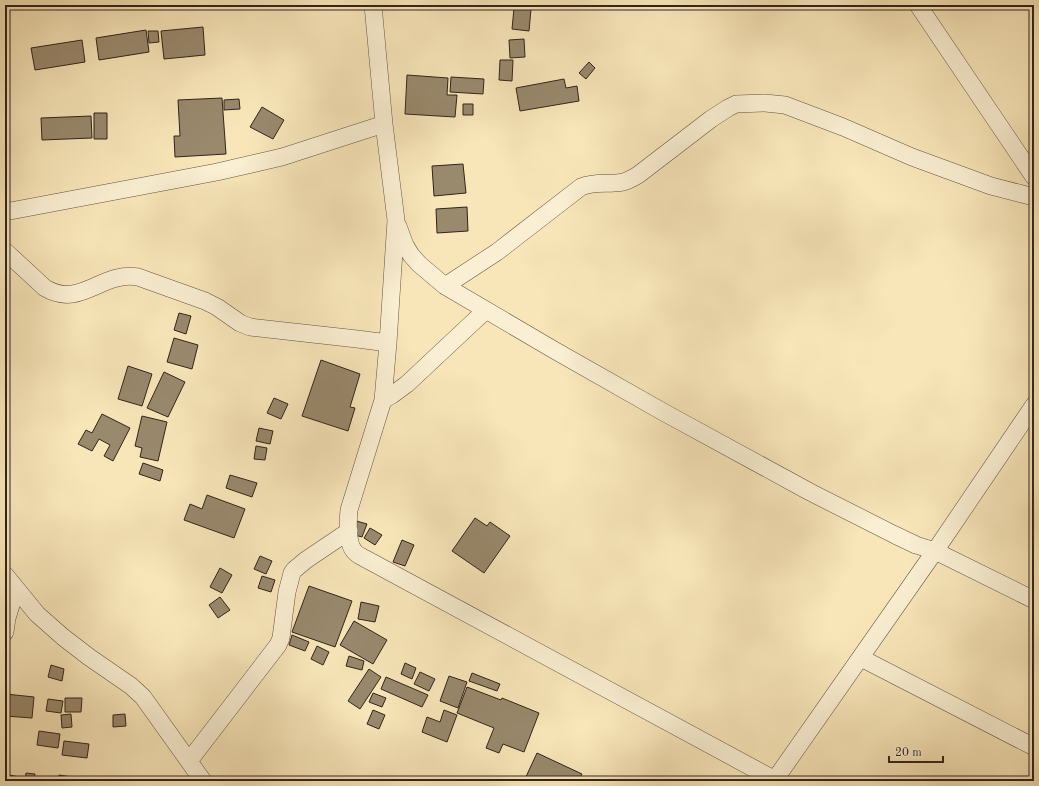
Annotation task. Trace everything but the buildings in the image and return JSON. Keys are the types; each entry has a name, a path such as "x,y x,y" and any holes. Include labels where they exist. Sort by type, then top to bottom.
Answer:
{"street":[{"path":"373,5 384,124 396,220 383,400 349,510 348,518 352,549 358,555 776,781 1034,405"},
{"path":"927,9 1034,177"},
{"path":"444,286 497,252 582,187 593,184 625,182 638,176 711,119 736,104 765,103 785,105 843,127 912,157 991,186 1034,196"},
{"path":"5,212 217,172 282,157 384,124"},
{"path":"396,220 410,255 444,286 658,409 810,492 895,535 916,545 935,551 1034,600"},
{"path":"5,251 46,288 53,292 70,295 80,293 122,277 138,277 205,301 250,328 388,343"},
{"path":"383,400 407,384 486,310"},
{"path":"189,761 278,645 281,638 290,580 294,570 349,531"},
{"path":"5,575 37,614 62,637 131,686 142,696 203,781"},
{"path":"5,632 7,618 16,588"},
{"path":"861,658 1034,747"}]}
